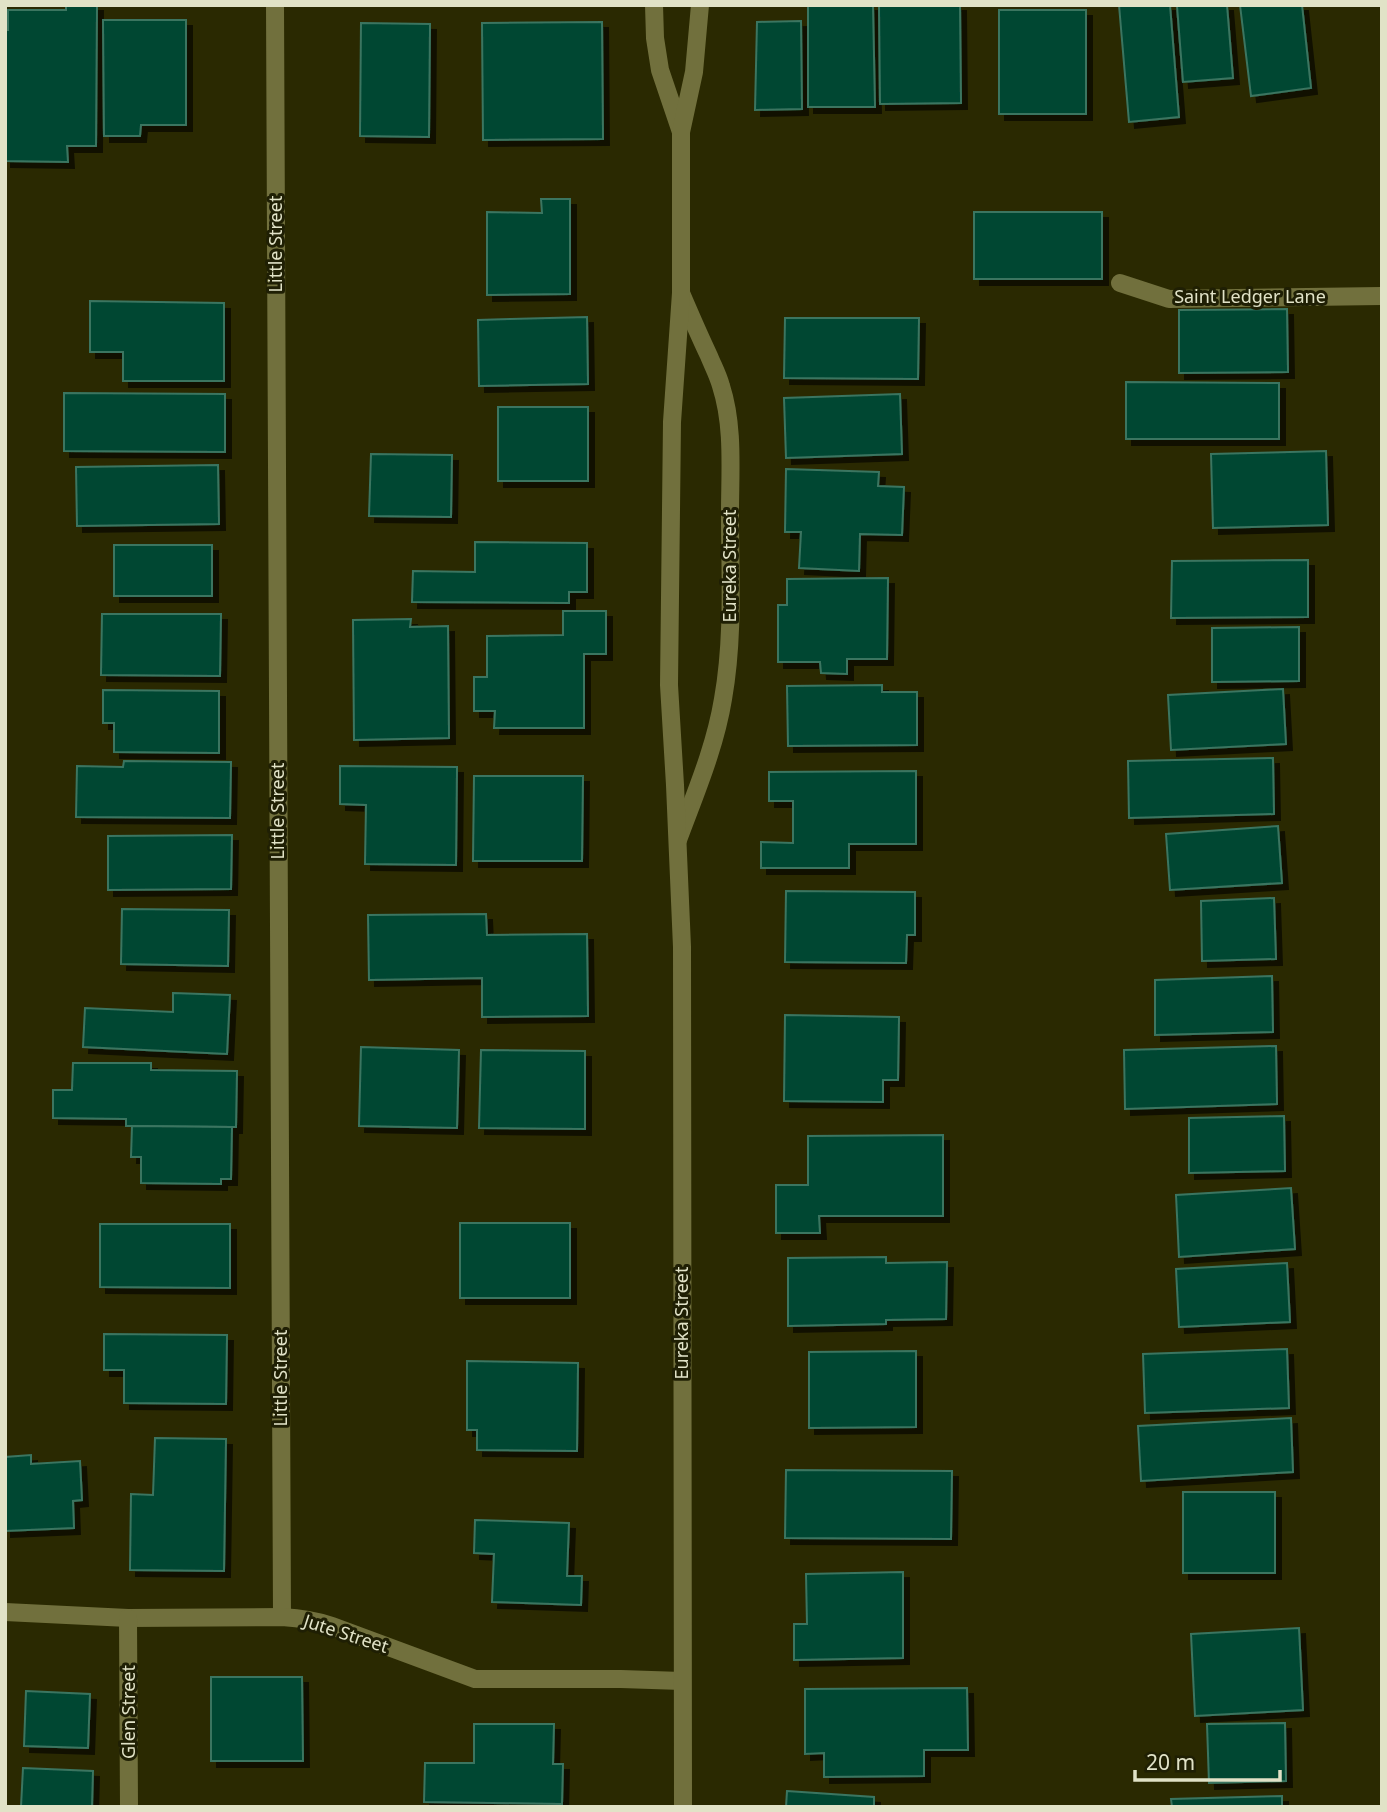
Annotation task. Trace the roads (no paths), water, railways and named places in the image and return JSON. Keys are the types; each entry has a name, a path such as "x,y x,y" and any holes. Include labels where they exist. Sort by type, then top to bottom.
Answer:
{"street":[{"name":"Little Street","path":"275,5 282,1617"},
{"name":"Eureka Street","path":"654,5 660,70 681,132"},
{"name":"Eureka Street","path":"683,1807 682,947 669,685 672,422 681,293 681,132 694,72 700,5"},
{"name":"Saint Ledger Lane","path":"1120,283 1169,299 1382,296"},
{"name":"Eureka Street","path":"678,840 707,763 723,701 730,647 730,443 726,409 722,387 681,293"},
{"name":"Jute Street","path":"5,1612 128,1618 282,1617 320,1622 475,1679 682,1681"},
{"name":"Glen Street","path":"128,1618 129,1807"}]}
